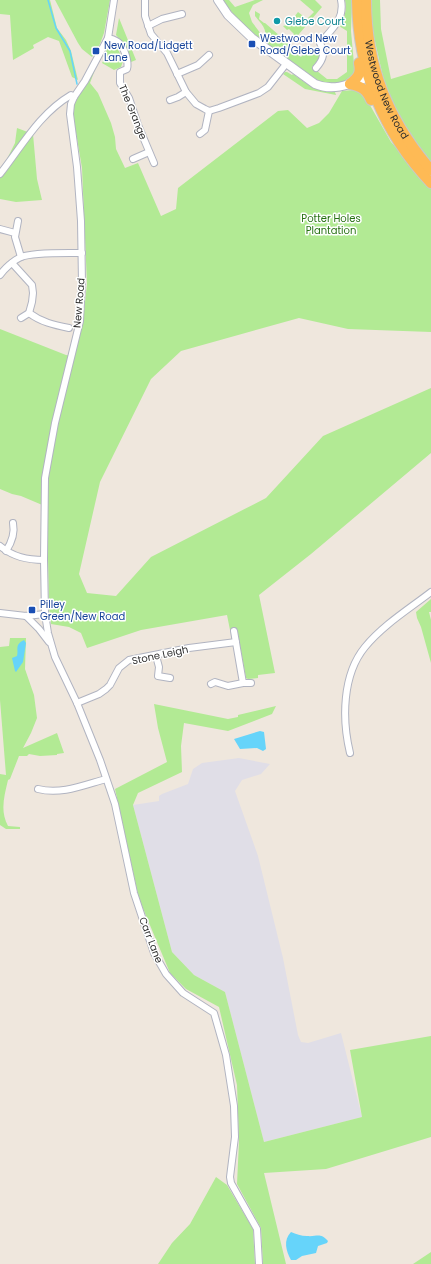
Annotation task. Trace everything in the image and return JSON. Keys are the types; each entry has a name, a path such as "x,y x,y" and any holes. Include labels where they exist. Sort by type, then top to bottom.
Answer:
{"highway":[{"name":"Westwood New Road","path":"356,0 378,80 399,127 407,141 431,170"},
{"name":"Westwood New Road","path":"363,29 366,0"},
{"path":"363,29 371,73 368,77 378,80"},
{"path":"350,84 360,74 357,48 363,29"},
{"name":"Westwood New Road","path":"368,77 379,108 397,142 431,183"},
{"path":"350,84 363,88 369,94 377,113 387,123"}],"street":[{"name":"New Road","path":"45,614 45,478 55,422 80,320 82,283 81,221 77,166 70,114 71,104 108,38 114,0"},
{"path":"145,0 144,12 148,26 154,38 167,53 186,92 199,106 209,111 234,104 264,90 272,83 286,64"},
{"name":"Westwood New Road","path":"218,0 228,15 252,38 311,82 320,86 337,88 368,77"},
{"path":"316,68 323,57 323,50 318,41 338,21 342,13 341,0"},
{"path":"148,26 182,14"},
{"name":"The Grange","path":"108,38 120,44 128,61 127,69 120,72 120,83 130,98 138,125 154,163"},
{"path":"177,74 198,65 209,55"},
{"path":"170,100 178,98 186,92"},
{"path":"0,174 44,116 60,102 71,95 74,97"},
{"path":"200,134 205,130 209,111"},
{"name":"The Grange","path":"133,159 149,152"},
{"path":"18,221 15,233 16,243 21,257"},
{"path":"0,229 15,233"},
{"path":"0,275 6,267 21,257 34,254 82,253"},
{"path":"12,264 32,285 32,302 28,313 21,318"},
{"path":"28,313 51,325 69,328"},
{"path":"6,551 14,536 13,523"},
{"path":"0,546 14,556 25,559 44,560"},
{"path":"350,753 347,738 346,697 355,664 364,648 376,635 431,592"},
{"path":"0,613 26,616 45,614"},
{"name":"Carr Lane","path":"45,614 51,645"},
{"name":"Carr Lane","path":"26,616 39,629 51,645 77,702 100,760 115,804 134,893 154,953 166,974 183,993 214,1013 226,1055 234,1106 235,1137 230,1177 231,1183 257,1229 259,1264"},
{"path":"234,631 243,683"},
{"name":"Stone Leigh","path":"77,702 99,694 106,689 114,680 119,668 129,660 156,656 189,648 236,642"},
{"path":"156,656 159,667 158,676 170,678"},
{"path":"211,684 215,682 228,686 250,683"},
{"path":"38,789 47,791 64,790 106,779"}],"shaded area":[{"path":"239,758 270,764 261,774 242,780 235,791 258,856 283,958 298,1035 301,1042 308,1043 341,1033 362,1117 264,1142 225,992 194,975 172,952 133,805 159,801 159,796 162,794 188,784 193,769 202,763"}],"green space":[{"path":"0,0 50,0 57,28 66,40 71,51 78,80 72,77 59,41 48,37 33,45 34,48 13,60 10,15 0,14"},
{"path":"55,0 110,0 104,33 100,44 92,57 82,49 78,43"},
{"path":"223,0 229,0 235,7 255,0 263,0 253,5 249,13 252,22 261,34 261,37 257,37 236,18"},
{"path":"300,0 315,0 322,7 288,47 301,57 310,46 317,52 319,49 319,59 312,67 327,79 337,79 347,72 347,31 339,26 345,13 345,0 352,0 351,31 355,75 344,83 335,84 320,82 264,42 265,31 255,16 255,11 260,14 259,19 287,42 294,34 283,26 289,26 297,18 295,16 298,12 307,19 314,12"},
{"path":"371,0 380,0 381,29 391,79 431,67 431,167 394,114 384,81 371,24"},
{"path":"119,18 136,60 131,62 122,42 116,35"},
{"path":"114,44 117,46 123,61 121,67 114,70 102,63 105,58 103,56 108,47"},
{"name":"Potter Holes Plantation","path":"96,67 90,83 98,93 111,123 115,137 116,149 125,168 138,163 161,216 176,209 178,188 278,111 288,110 307,128 319,123 329,113 342,91 353,90 363,93 391,142 431,187 431,332 348,329 299,318 181,351 151,379 100,482 79,574 87,593 116,596 151,557 266,498 323,436 431,388 431,453 311,554 259,595 275,673 258,675 258,678 246,678 237,629 230,630 227,615 141,630 87,648 81,633 69,627 51,624 49,607 47,507 0,489 0,329 66,355 73,356 83,321 87,284 82,168 73,115 77,97"},
{"path":"285,72 292,75 293,74 317,88 335,92 336,95 305,89 283,74"},
{"path":"17,128 33,134 37,179 42,200 16,202 0,199 0,173 15,143"},
{"path":"431,599 431,612 429,612 431,620 431,663 416,612"},
{"path":"10,638 26,638 25,669 34,695 37,718 23,748 57,733 64,753 57,755 40,756 29,754 27,756 19,756 10,779 8,780 3,809 8,826 20,827 20,829 6,829 0,825 0,774 6,775 0,700 0,647 9,646"},
{"path":"154,704 228,719 238,717 238,715 276,706 272,714 228,731 184,723 181,746 182,772 138,793 133,805 172,952 194,975 225,992 264,1142 362,1117 350,1050 431,1036 431,1137 326,1169 264,1173 286,1264 263,1264 261,1228 237,1184 239,1141 237,1085 219,1007 186,989 170,973 139,899 115,789 167,762 158,728"},
{"path":"216,1177 227,1185 253,1229 255,1264 158,1264 172,1243 190,1224"},
{"path":"431,1252 431,1264 413,1264"}],"water":[{"path":"24,640 26,643 23,662 16,672 12,658 17,656 18,645"},
{"path":"260,731 264,732 266,749 263,751 257,748 240,749 234,739"},
{"path":"291,1232 303,1236 320,1236 328,1241 327,1243 318,1246 316,1253 302,1256 296,1260 291,1260 286,1242 288,1235"}],"waterway":[{"path":"48,0 56,28 70,51 77,84"}],"place":[{"name":"Glebe Court","path":"277,21"},
{"name":"Westwood New Road/Glebe Court","path":"252,44"},
{"name":"New Road/Lidgett Lane","path":"96,51"},
{"name":"Pilley Green/New Road","path":"32,610"}]}
